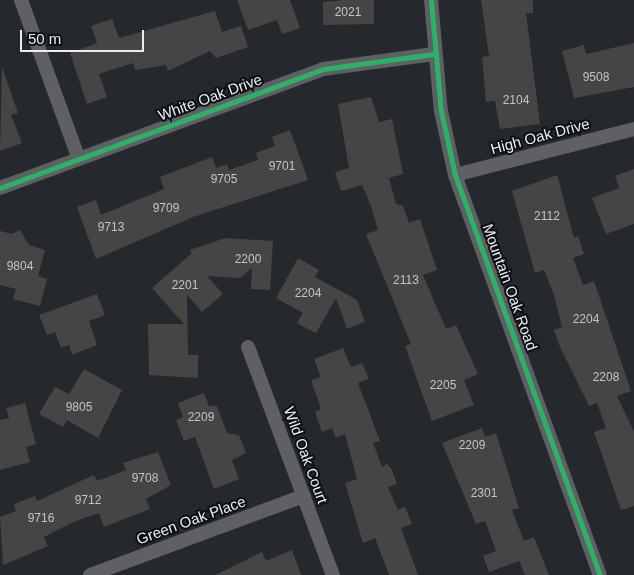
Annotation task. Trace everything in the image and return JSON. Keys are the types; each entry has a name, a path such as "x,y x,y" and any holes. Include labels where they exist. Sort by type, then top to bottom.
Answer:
{"street":[{"path":"20,0 79,159"},
{"name":"Mountain Oak Road","path":"431,0 434,54 455,175 600,575"},
{"name":"White Oak Drive","path":"0,188 323,69 434,54"},
{"name":"High Oak Drive","path":"455,175 634,129"},
{"name":"Wild Oak Court","path":"248,347 332,575"},
{"name":"Green Oak Place","path":"90,575 304,496"}],"building":[{"path":"237,0 290,0 300,28 282,34 277,20 248,30"},
{"path":"374,0 374,24 323,25 323,2"},
{"path":"481,0 533,0 533,13 526,13 540,124 500,129 495,101 486,102 482,57 489,56"},
{"path":"215,11 222,32 241,26 248,47 216,58 210,51 168,71 166,65 135,70 133,63 99,74 107,97 87,104 70,53 97,43 91,26 112,19 119,38"},
{"path":"634,43 634,87 574,98 562,51 584,45 586,54"},
{"path":"2,67 18,113 11,115 22,143 0,151"},
{"path":"371,97 379,122 392,119 403,174 389,178 396,204 403,206 409,223 420,219 437,270 423,275 446,329 456,325 478,374 464,380 474,405 432,421 405,346 411,344 366,234 378,230 371,206 362,185 341,191 335,172 349,168 338,104"},
{"path":"290,130 308,180 193,217 96,259 77,207 96,200 101,215 164,189 160,177 212,157 216,168 227,164 229,170 258,160 256,153 275,146 272,137"},
{"path":"634,169 634,224 606,234 592,198 619,188 615,176"},
{"path":"557,175 574,238 578,236 584,254 573,258 583,285 594,281 631,391 617,396 634,432 634,506 621,510 594,432 606,428 597,403 589,406 560,347 554,330 562,327 554,295 544,270 535,273 512,191"},
{"path":"20,230 29,245 45,250 38,276 47,279 40,306 13,299 16,289 0,285 0,231 12,234"},
{"path":"225,238 273,241 270,290 251,289 252,268 240,278 207,276 223,294 202,312 187,295 188,355 198,355 198,378 149,375 148,324 184,324 152,288 192,253 190,250"},
{"path":"298,258 319,270 315,277 357,300 365,322 347,329 336,298 316,333 297,323 303,313 276,298"},
{"path":"97,294 105,315 89,321 97,345 72,355 69,345 61,348 55,332 47,335 39,315"},
{"path":"343,348 351,367 362,363 369,379 358,383 380,441 373,443 382,467 387,464 392,470 397,484 388,487 398,510 405,507 412,524 401,528 418,575 389,575 375,538 363,543 345,483 357,479 345,434 336,438 332,428 322,432 315,412 321,409 311,380 321,377 314,359"},
{"path":"84,369 122,390 98,438 67,420 63,427 39,414 55,387 69,394"},
{"path":"204,393 209,406 217,406 227,433 239,435 246,453 232,460 239,479 214,489 195,437 184,441 176,420 183,417 178,403"},
{"path":"25,403 36,444 26,447 30,462 0,470 0,420 9,418 6,408"},
{"path":"482,428 485,437 496,433 519,508 512,510 524,541 534,537 549,575 525,575 519,561 489,572 483,556 496,551 485,521 476,524 442,443"},
{"path":"158,452 171,485 146,499 150,509 104,527 99,513 73,522 44,537 48,546 3,565 0,517 16,511 14,504 35,496 37,501 94,475 97,481 126,470 123,463"},
{"path":"292,550 301,575 215,575 262,552 266,561"}],"cycle path":[{"path":"431,0 441,111 455,175 600,575"},
{"path":"0,188 323,69 434,54"}]}
